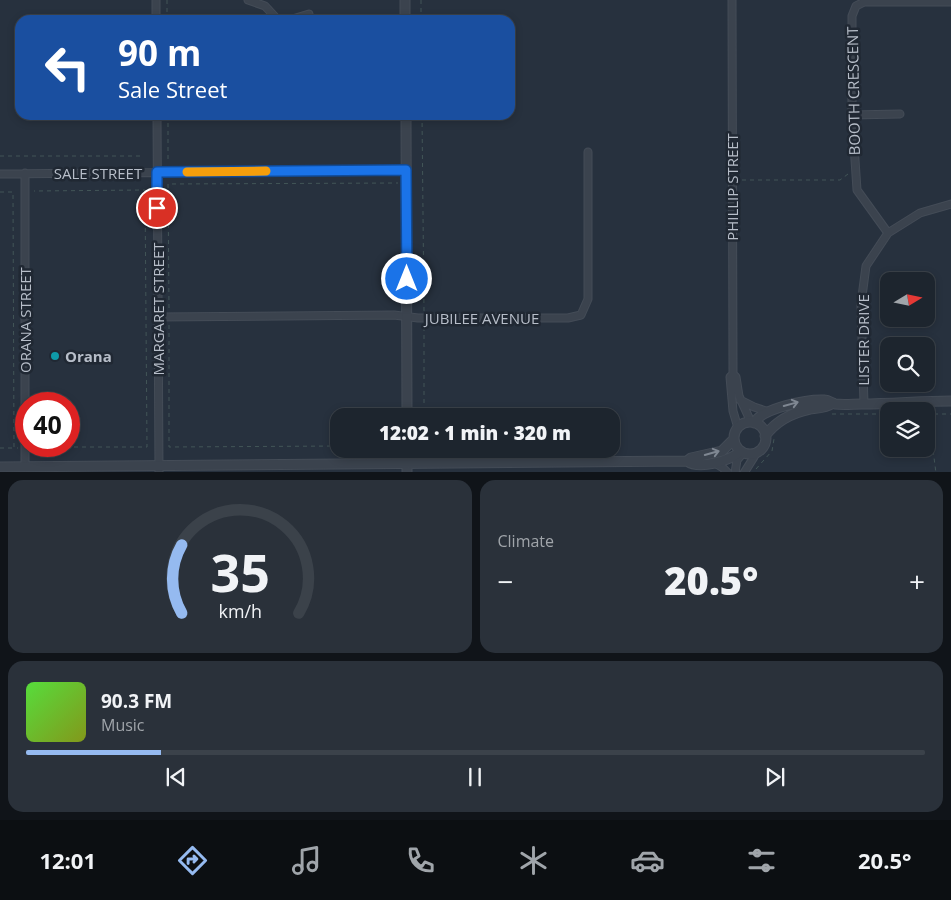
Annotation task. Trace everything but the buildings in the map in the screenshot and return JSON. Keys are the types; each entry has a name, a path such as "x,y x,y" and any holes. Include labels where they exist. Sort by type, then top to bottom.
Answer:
{"street":[{"path":"156,0 156,15"},
{"path":"248,0 265,6 273,15"},
{"path":"405,0 405,15"},
{"name":"PHILLIP STREET","path":"732,0 733,374 730,377 733,411 738,428"},
{"name":"BOOTH CRESCENT","path":"888,233 857,190 852,115 852,16 856,6 864,2 951,2"},
{"path":"852,115 900,114"},
{"name":"MARGARET STREET","path":"157,120 159,469"},
{"path":"406,120 407,408"},
{"name":"JUBILEE AVENUE","path":"158,317 394,315 424,318 568,318 581,315 588,299 588,152"},
{"name":"SALE STREET","path":"0,174 406,170"},
{"name":"ORANA STREET","path":"25,173 25,392"},
{"name":"LISTER DRIVE","path":"864,404 860,304 866,266 888,233 920,213 951,204"},
{"name":"PHILLIP STREET","path":"733,374 736,377 740,400 752,423"},
{"path":"740,400 769,412"},
{"path":"752,423 756,418 769,412 798,402 827,400 833,404"},
{"path":"770,436 752,423 745,423 738,428 734,439 736,446 742,452 756,453 761,450 770,436 774,426 781,420 811,409 828,407 833,404 951,401"},
{"path":"0,467 159,469 407,468 687,461 691,458 722,451 734,439"},
{"path":"687,461 691,464 715,463 742,452"},
{"path":"735,472 737,460 742,452"},
{"path":"744,472 756,453"},
{"name":"ORANA STREET","path":"25,457 25,466"},
{"path":"715,463 728,472"}],"path":[{"path":"167,0 167,15"},
{"path":"421,0 421,15"},
{"path":"168,120 168,162"},
{"path":"422,120 424,408"},
{"path":"0,156 144,156"},
{"path":"732,180 840,180 855,170"},
{"path":"168,184 396,183 406,185"},
{"path":"34,192 145,190 147,447 80,448"},
{"path":"0,192 13,192 14,448 0,448"},
{"path":"825,414 880,414"},
{"path":"935,414 951,414"},
{"path":"754,472 772,451 770,436"},
{"path":"169,447 330,446"},
{"path":"934,457 936,472"}],"slow traffic":[{"path":"187,172 266,171"}],"place":[{"name":"Orana","path":"55,356"}],"route":[{"path":"157,208 157,172 406,170 407,279"}]}
